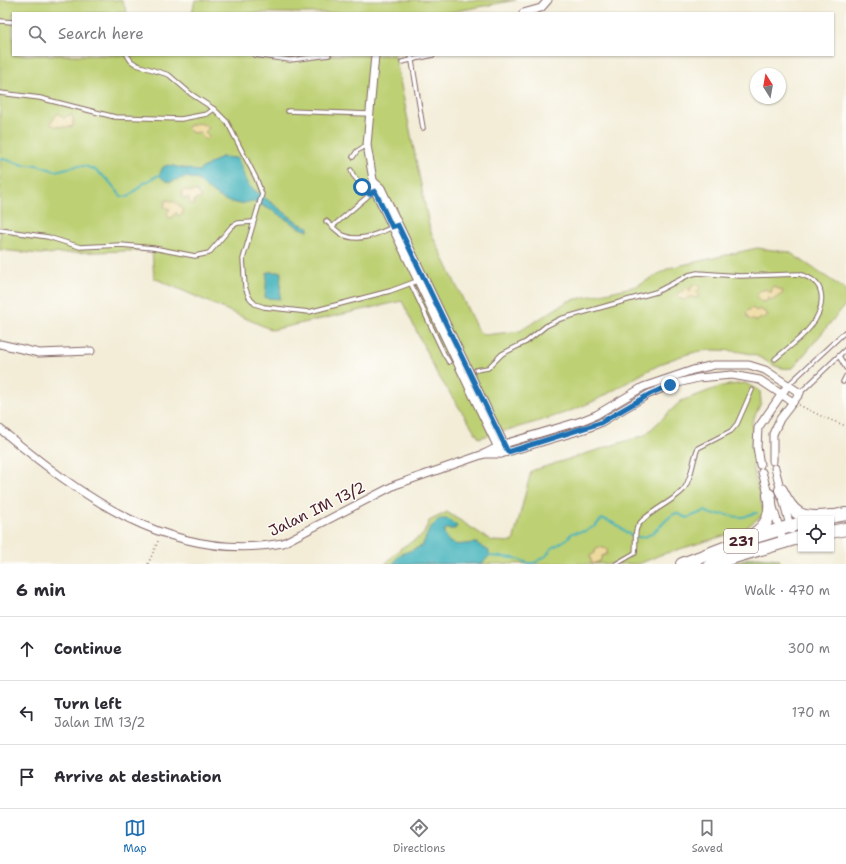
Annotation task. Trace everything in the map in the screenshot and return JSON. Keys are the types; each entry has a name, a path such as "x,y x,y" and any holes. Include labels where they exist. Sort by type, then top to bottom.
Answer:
{"main road":[{"path":"780,490 788,503 802,516"},
{"path":"745,540 761,530 767,522 771,504 769,495"},
{"path":"834,516 846,514"},
{"name":"231","path":"682,564 745,540 790,526"},
{"path":"834,531 846,529"},
{"name":"231","path":"710,564 793,539"}],"street":[{"path":"527,12 541,8 548,0"},
{"path":"375,56 367,146 375,191 395,226 497,447 504,453"},
{"path":"413,264 414,282 438,317 504,444 504,453"},
{"path":"0,344 39,353 91,351"},
{"name":"Jalan IM 13/2","path":"0,429 49,470 93,502 143,530 160,537 201,549 219,552 243,552 264,548 298,536 395,485 484,454 504,444 581,421 596,415 643,387 666,378 714,365 749,365 765,370 800,393"},
{"name":"Jalan IM 13/2","path":"484,454 504,453 585,429 600,423 650,394 670,385 698,378 732,375 760,380 793,402"},
{"path":"788,385 758,428 757,447 761,468 769,495 790,526 793,539"},
{"path":"793,539 774,465 772,434 780,419 800,393"}],"lane":[{"path":"0,21 12,22"},
{"path":"128,56 136,65 169,75 191,94 214,109 227,122 256,178 262,194 243,259 245,287 249,297 255,304 264,307 309,312 414,282 444,354 450,362"},
{"path":"262,56 290,60 321,56"},
{"path":"410,56 416,96 423,128"},
{"path":"402,62 428,56"},
{"path":"0,93 40,98 115,117 181,119 207,114 214,109"},
{"path":"288,111 369,114"},
{"path":"353,157 357,151 367,146"},
{"path":"333,226 375,191 353,175 351,170"},
{"path":"326,221 343,235 359,238 374,236 395,226"},
{"path":"0,230 48,237 80,247 121,245 153,248 195,256 210,253 232,226 238,223 253,222"},
{"path":"476,370 488,368 502,354 526,342 546,326 560,319 656,292 689,275 697,273 740,276 799,274 807,276 819,286 822,303 820,310 810,328 774,359"},
{"path":"788,385 846,331"},
{"path":"800,393 846,349"},
{"path":"838,356 846,368"},
{"path":"843,382 846,376"},
{"path":"616,564 636,553 636,530 640,523 684,490 692,474 698,448 731,431 737,424 752,390"}],"path":[{"path":"793,402 823,417 846,426"},
{"path":"148,564 160,537"}],"green space":[{"path":"0,0 122,0 127,12 12,12 12,56 395,56 430,230 478,331 485,335 520,331 568,301 637,286 669,268 757,248 789,252 846,290 846,304 793,368 787,369 777,367 759,357 744,353 711,350 695,352 649,370 579,408 537,422 479,438 436,372 402,301 272,330 154,278 152,250 40,254 0,250"},
{"path":"195,0 516,0 451,12 192,12"},
{"path":"745,383 760,391 761,403 752,422 753,468 764,514 743,530 660,555 639,564 385,564 401,548 423,535 429,521 447,512 492,541 513,542 531,471 645,435 681,401 722,386"},
{"path":"758,557 779,559 780,563 728,564 749,558"}],"sand":[{"path":"58,113 64,119 71,115 73,118 73,126 62,127 50,124"},
{"path":"199,123 209,128 205,132 209,136 207,139 204,139 199,132 193,133 187,129 188,126"},
{"path":"186,190 191,192 197,191 201,197 200,199 194,199 194,205 190,204 189,198 182,198 182,191"},
{"path":"166,200 178,204 183,211 183,214 179,216 176,212 172,218 168,217 167,213 170,209 164,207"},
{"path":"696,284 700,288 696,292 699,294 698,298 690,297 684,300 678,298 678,293 683,291 686,287 690,291 691,287"},
{"path":"773,286 783,291 782,294 771,301 768,296 767,301 762,302 757,297 759,291 767,289 769,292 772,292 771,288"},
{"path":"752,308 757,311 759,309 767,313 767,317 761,318 757,321 748,319 746,312"},
{"path":"599,547 607,549 607,554 602,556 600,561 592,564 590,556 595,553 595,549"}],"water":[{"path":"221,157 237,158 241,165 245,180 249,186 300,224 309,227 308,231 298,227 273,211 253,201 240,204 224,200 206,188 198,180 186,177 170,182 164,180 159,175 163,167 168,165 198,171"},
{"path":"267,272 281,272 280,299 265,298"},
{"path":"440,519 448,519 457,526 455,529 445,529 444,533 453,544 476,543 489,551 489,556 482,564 393,564 399,555 422,546 430,528"}],"waterway":[{"path":"0,158 24,165 37,165 55,171 77,166 85,166 95,170 108,180 121,196 128,197 144,183 159,175"},
{"path":"489,556 515,558 528,563 534,563 546,556 551,549 567,539 572,533 586,531 595,526 602,519 614,523 634,537 640,537 651,534 676,513 687,518 705,511 713,515 721,514 738,517 744,517 757,513"}],"route":[{"path":"362,187 369,194 375,191 392,227 398,225 508,452 585,429 600,423 650,394 670,385"}]}
